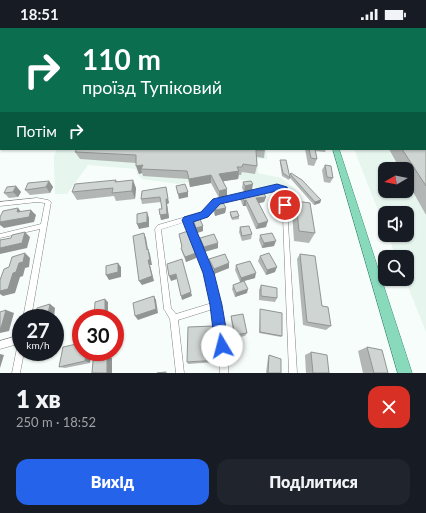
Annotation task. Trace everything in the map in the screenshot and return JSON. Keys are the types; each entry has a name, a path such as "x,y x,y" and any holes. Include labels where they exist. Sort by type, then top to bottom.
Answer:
{"main road":[{"path":"336,150 405,373"}],"street":[{"path":"180,373 174,318 168,309 158,229 160,227 205,214 217,202 277,188 284,190 293,373"},
{"path":"0,204 37,200 45,200 48,202 29,309"},
{"path":"187,220 208,273 216,305 224,359 224,373"},
{"path":"0,236 44,226"},
{"path":"174,318 216,305"},
{"path":"0,345 12,342"},
{"path":"16,373 18,361"}],"shaded area":[{"path":"57,150 266,150 267,159 258,159 258,173 281,178 295,189 301,205 291,204 287,188 282,187 259,191 248,181 238,179 205,184 202,179 178,184 142,179 137,174 136,169 88,165 67,194 55,194 54,156"},
{"path":"354,150 426,150 426,332 408,286 414,286 414,250 393,250 391,242 414,242 414,206 378,206 378,210"}],"building":[{"path":"76,150 256,150 257,166 243,164 242,167 237,167 239,171 219,174 227,189 219,191 211,175 189,179 187,171 141,169 143,165 136,166 136,155 75,152"},
{"path":"309,150 315,150 317,159 311,158"},
{"path":"403,150 426,150 426,186 414,168 414,162 410,162"},
{"path":"280,160 286,160 290,178 283,173"},
{"path":"325,165 331,166 333,178 327,177"},
{"path":"291,173 302,180 321,200 315,202 290,174"},
{"path":"116,180 115,182 133,180 132,191 112,193 113,188 72,192 75,184"},
{"path":"49,181 46,187 25,190 28,183"},
{"path":"251,181 253,184 245,186 243,182"},
{"path":"185,184 188,192 178,194 176,186"},
{"path":"16,186 13,192 4,193 7,187"},
{"path":"166,187 168,199 166,199 167,214 160,215 159,209 162,209 160,197 141,199 142,191"},
{"path":"262,190 266,197 256,198 268,221 258,224 246,200 244,201 241,194"},
{"path":"222,201 226,208 215,210 213,206 217,202"},
{"path":"296,201 310,203 315,233 299,231"},
{"path":"273,202 281,203 282,212 273,211"},
{"path":"18,208 17,212 31,210 29,217 0,222 0,217 3,211"},
{"path":"237,211 239,216 232,218 230,212"},
{"path":"147,212 147,222 137,224 137,214"},
{"path":"199,217 203,226 196,228 193,219"},
{"path":"249,226 252,234 242,236 240,227"},
{"path":"188,231 196,253 185,257 181,248 179,234"},
{"path":"25,232 22,243 0,248 0,240 11,238 12,235"},
{"path":"144,233 152,276 139,281 133,236"},
{"path":"272,233 276,241 264,243 260,235"},
{"path":"214,234 218,243 204,247 200,238"},
{"path":"25,253 23,262 19,263 16,272 13,273 8,289 0,291 0,280 4,269 9,267 12,257"},
{"path":"269,253 277,267 267,270 260,256"},
{"path":"225,254 229,263 214,269 209,259"},
{"path":"300,254 315,256 322,306 328,307 331,326 307,322"},
{"path":"182,259 191,292 181,296 176,274 169,276 167,264"},
{"path":"250,261 256,273 241,278 236,265"},
{"path":"118,263 118,272 106,275 106,266"},
{"path":"244,281 248,289 236,293 233,285"},
{"path":"261,285 277,288 277,298 261,296"},
{"path":"154,296 156,309 135,316 133,303"},
{"path":"105,299 105,309 95,309 95,302"},
{"path":"50,304 49,309 37,308"},
{"path":"260,309 282,313 282,336 260,332"},
{"path":"6,310 1,328 0,328 0,312"},
{"path":"243,314 247,333 235,335 231,316"},
{"path":"214,326 218,360 187,362 188,327"},
{"path":"72,345 72,361 85,361 59,367 60,361 64,361 64,347"},
{"path":"367,347 382,350 388,373 374,373"},
{"path":"311,352 327,355 329,373 313,373"},
{"path":"269,355 281,359 281,373 268,373"},
{"path":"93,361 107,361 107,373 92,373"}],"route":[{"path":"222,346 216,305 208,273 187,220 205,214 217,202 277,188 284,190 285,205"}]}
